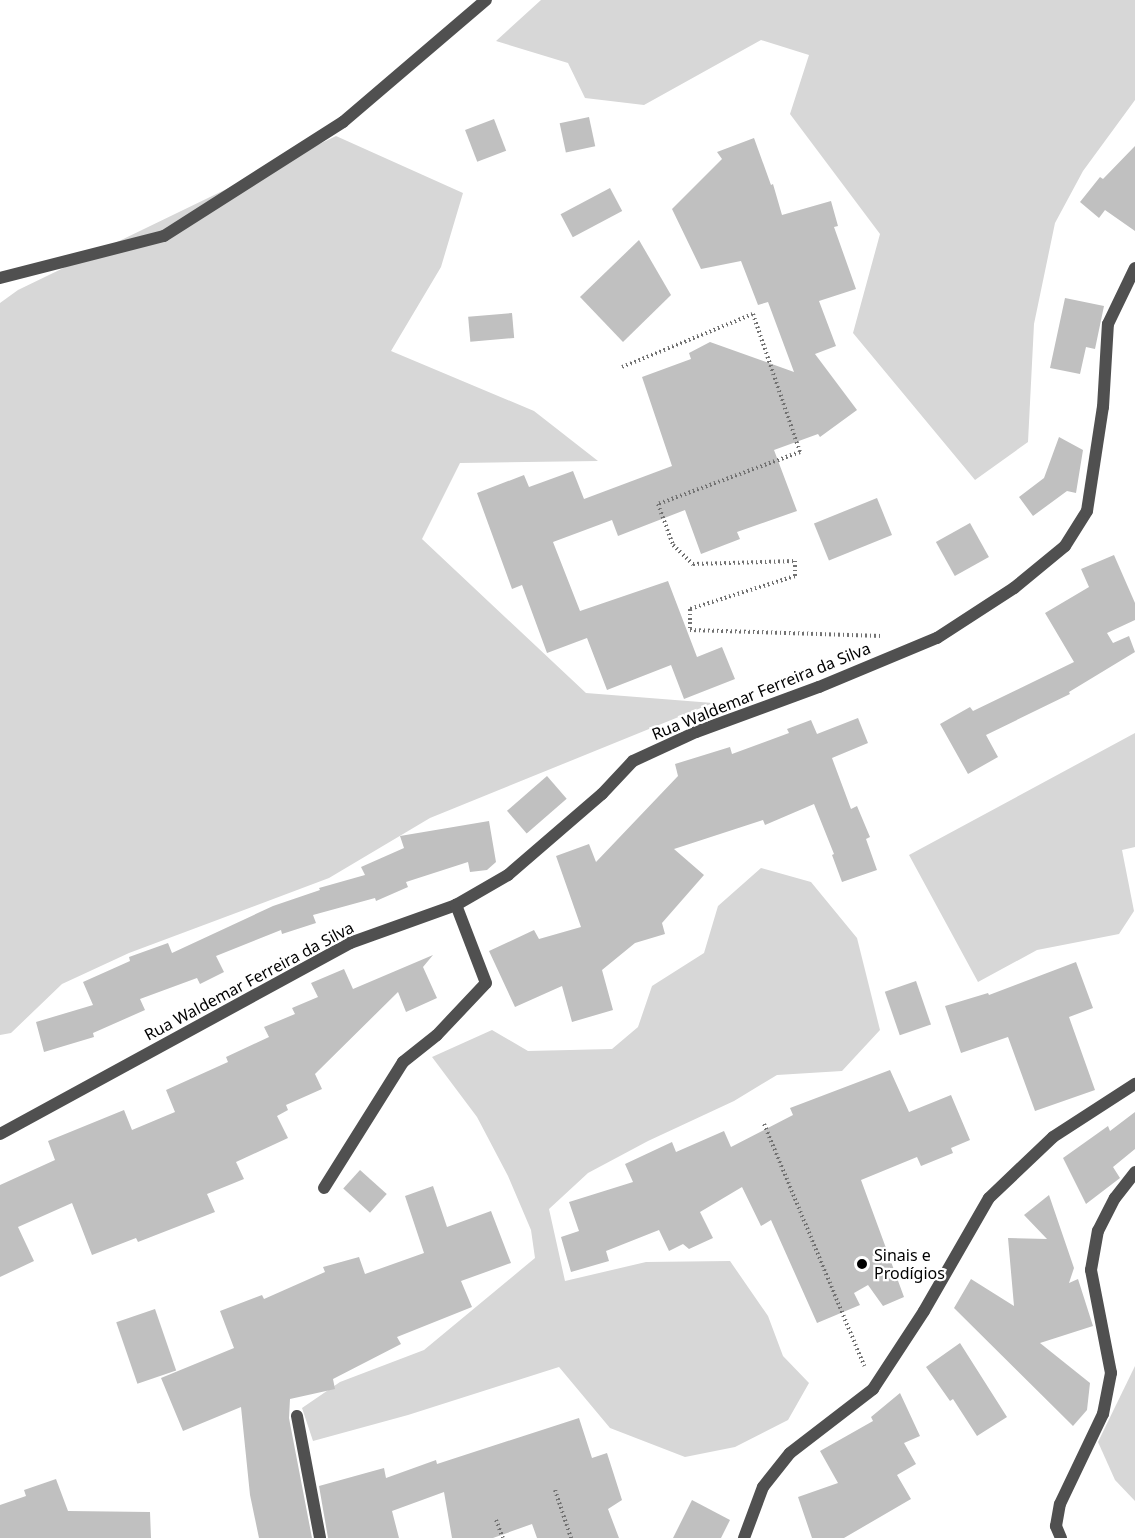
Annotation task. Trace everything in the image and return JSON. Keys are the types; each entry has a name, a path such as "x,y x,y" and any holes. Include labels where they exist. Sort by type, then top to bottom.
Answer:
{"street":[{"path":"0,278 164,236 343,122 486,0"},
{"name":"Rua Waldemar Ferreira da Silva","path":"0,1134 350,944 456,905 508,875 602,794 633,761 696,732 819,687 937,638 1014,588 1065,546 1087,512 1103,407 1108,324 1135,268"},
{"path":"324,1188 403,1062 437,1035 486,983 456,905"},
{"path":"744,1538 763,1487 790,1453 873,1389 924,1311 989,1198 1053,1137 1135,1084"},
{"path":"1061,1538 1056,1526 1060,1504 1103,1414 1111,1373 1091,1270 1098,1231 1116,1198 1135,1172"},
{"path":"297,1416 320,1538"}],"path":[{"path":"622,367 753,314 800,452 658,504 673,545 693,564 795,561 795,576 690,609 690,630 893,636"},
{"path":"764,1124 873,1389"},
{"path":"555,1490 571,1538"},
{"path":"496,1520 503,1538"}],"shaded area":[{"path":"541,0 1135,0 1135,100 1083,171 1055,223 1034,324 1028,442 975,480 853,333 880,234 790,114 809,55 761,40 644,105 585,98 568,63 496,41"},
{"path":"336,136 463,193 441,267 391,351 534,411 598,461 460,463 422,539 586,693 713,703 430,818 329,878 129,953 62,984 11,1033 0,1035 0,303 18,290"},
{"path":"1135,733 1135,847 1122,850 1134,911 1119,934 1037,950 978,982 909,855"},
{"path":"761,868 811,882 857,938 880,1030 842,1071 777,1075 734,1101 648,1141 588,1173 549,1209 565,1281 646,1262 730,1261 768,1316 783,1356 809,1383 788,1420 735,1447 685,1457 610,1428 559,1367 408,1415 313,1441 302,1408 340,1382 424,1350 535,1258 531,1230 508,1176 477,1117 432,1057 492,1030 528,1051 612,1049 638,1027 652,986 704,953 718,906"},
{"path":"1135,1366 1135,1501 1115,1480 1098,1442"}],"building":[{"path":"589,117 595,146 566,153 560,123"},
{"path":"494,119 506,151 477,162 465,130"},
{"path":"754,138 771,185 773,184 782,215 831,201 838,226 834,227 856,289 819,301 836,346 815,354 857,410 820,437 818,434 774,450 797,511 737,532 740,539 701,554 685,510 618,536 612,520 553,542 580,611 668,581 697,657 722,647 735,679 684,699 671,665 607,690 587,638 547,653 522,585 512,589 477,493 524,475 529,487 573,471 584,499 672,466 642,377 691,359 689,353 710,342 794,372 768,302 758,305 741,261 701,269 672,209 722,159 717,152"},
{"path":"1135,146 1135,231 1105,210 1099,218 1080,202 1100,177 1103,179"},
{"path":"610,188 622,211 573,237 561,214"},
{"path":"639,240 671,295 623,342 580,297"},
{"path":"1065,298 1104,306 1095,349 1086,347 1080,374 1050,368"},
{"path":"512,313 514,338 470,342 468,317"},
{"path":"1059,437 1083,450 1076,493 1067,491 1033,516 1019,497 1044,478"},
{"path":"877,498 892,535 829,561 814,523"},
{"path":"970,523 989,557 955,576 936,542"},
{"path":"1114,555 1135,603 1135,620 1107,633 1113,643 1129,636 1135,652 1069,692 1070,694 986,735 998,757 968,774 940,724 970,707 973,711 1074,662 1045,613 1089,587 1081,569"},
{"path":"858,718 868,743 832,758 851,809 857,806 870,837 866,839 877,870 842,882 832,855 834,854 814,804 765,825 763,820 674,849 704,875 662,923 665,934 635,943 602,970 613,1010 572,1022 562,986 515,1007 489,951 534,930 539,939 581,927 556,856 589,844 596,862 678,776 675,764 730,747 732,754 789,733 787,729 811,720 817,734"},
{"path":"547,776 567,799 527,833 507,811"},
{"path":"489,821 496,862 487,870 470,872 468,862 406,882 408,887 376,901 375,898 313,915 316,923 282,934 281,930 216,956 224,972 200,984 197,978 140,999 145,1010 93,1033 94,1037 44,1052 36,1022 93,1005 83,982 130,961 129,957 168,943 172,953 273,906 320,890 319,888 365,875 361,867 404,848 400,836"},
{"path":"433,955 423,967 437,998 406,1012 398,992 315,1074 322,1089 286,1105 288,1110 277,1116 288,1138 236,1162 244,1179 207,1194 215,1212 138,1242 136,1238 92,1255 72,1203 18,1227 34,1261 0,1277 0,1185 55,1160 48,1141 124,1110 132,1130 175,1112 166,1090 228,1062 226,1057 269,1037 264,1027 295,1014 292,1008 318,997 311,983 344,969 353,989"},
{"path":"1076,962 1093,1008 1069,1017 1095,1090 1035,1111 1008,1037 961,1053 945,1006 988,993 989,995"},
{"path":"916,981 931,1024 900,1035 885,992"},
{"path":"890,1070 909,1112 951,1095 970,1140 951,1148 953,1153 921,1166 917,1157 861,1180 904,1297 883,1306 868,1285 854,1293 860,1305 817,1323 771,1220 761,1226 742,1187 700,1212 713,1238 689,1249 683,1244 669,1251 659,1230 606,1251 609,1261 571,1272 561,1237 579,1231 569,1202 633,1182 625,1164 672,1142 676,1152 724,1131 731,1147 793,1115 790,1108"},
{"path":"1135,1112 1135,1149 1113,1167 1120,1178 1086,1204 1063,1158 1108,1126 1110,1131"},
{"path":"360,1170 387,1194 370,1213 343,1189"},
{"path":"433,1186 447,1227 491,1211 511,1263 461,1281 472,1307 397,1337 401,1344 333,1379 335,1389 290,1399 289,1418 312,1538 259,1538 250,1495 241,1407 183,1431 161,1378 234,1348 220,1311 262,1295 264,1299 325,1272 323,1267 359,1257 365,1274 424,1253 405,1196"},
{"path":"1049,1195 1074,1268 1069,1283 1078,1279 1093,1326 1040,1343 1090,1383 1087,1410 1073,1426 954,1308 971,1279 1014,1306 1008,1238 1047,1239 1024,1215"},
{"path":"155,1309 176,1370 137,1384 116,1322"},
{"path":"960,1343 1007,1417 977,1436 953,1399 950,1401 926,1367"},
{"path":"900,1393 920,1436 904,1443 916,1464 897,1475 911,1499 844,1538 812,1538 798,1497 838,1483 820,1451 873,1421 871,1417"},
{"path":"579,1418 592,1458 607,1453 622,1500 608,1509 619,1538 537,1538 532,1524 493,1538 452,1538 444,1492 392,1511 399,1538 328,1538 319,1486 384,1468 386,1478 436,1460 437,1464"},
{"path":"56,1479 68,1511 150,1512 151,1538 0,1538 0,1505 26,1496 24,1490"},
{"path":"692,1500 730,1520 721,1538 673,1538"}],"place":[{"name":"Sinais e Prodígios","path":"862,1264"}]}
